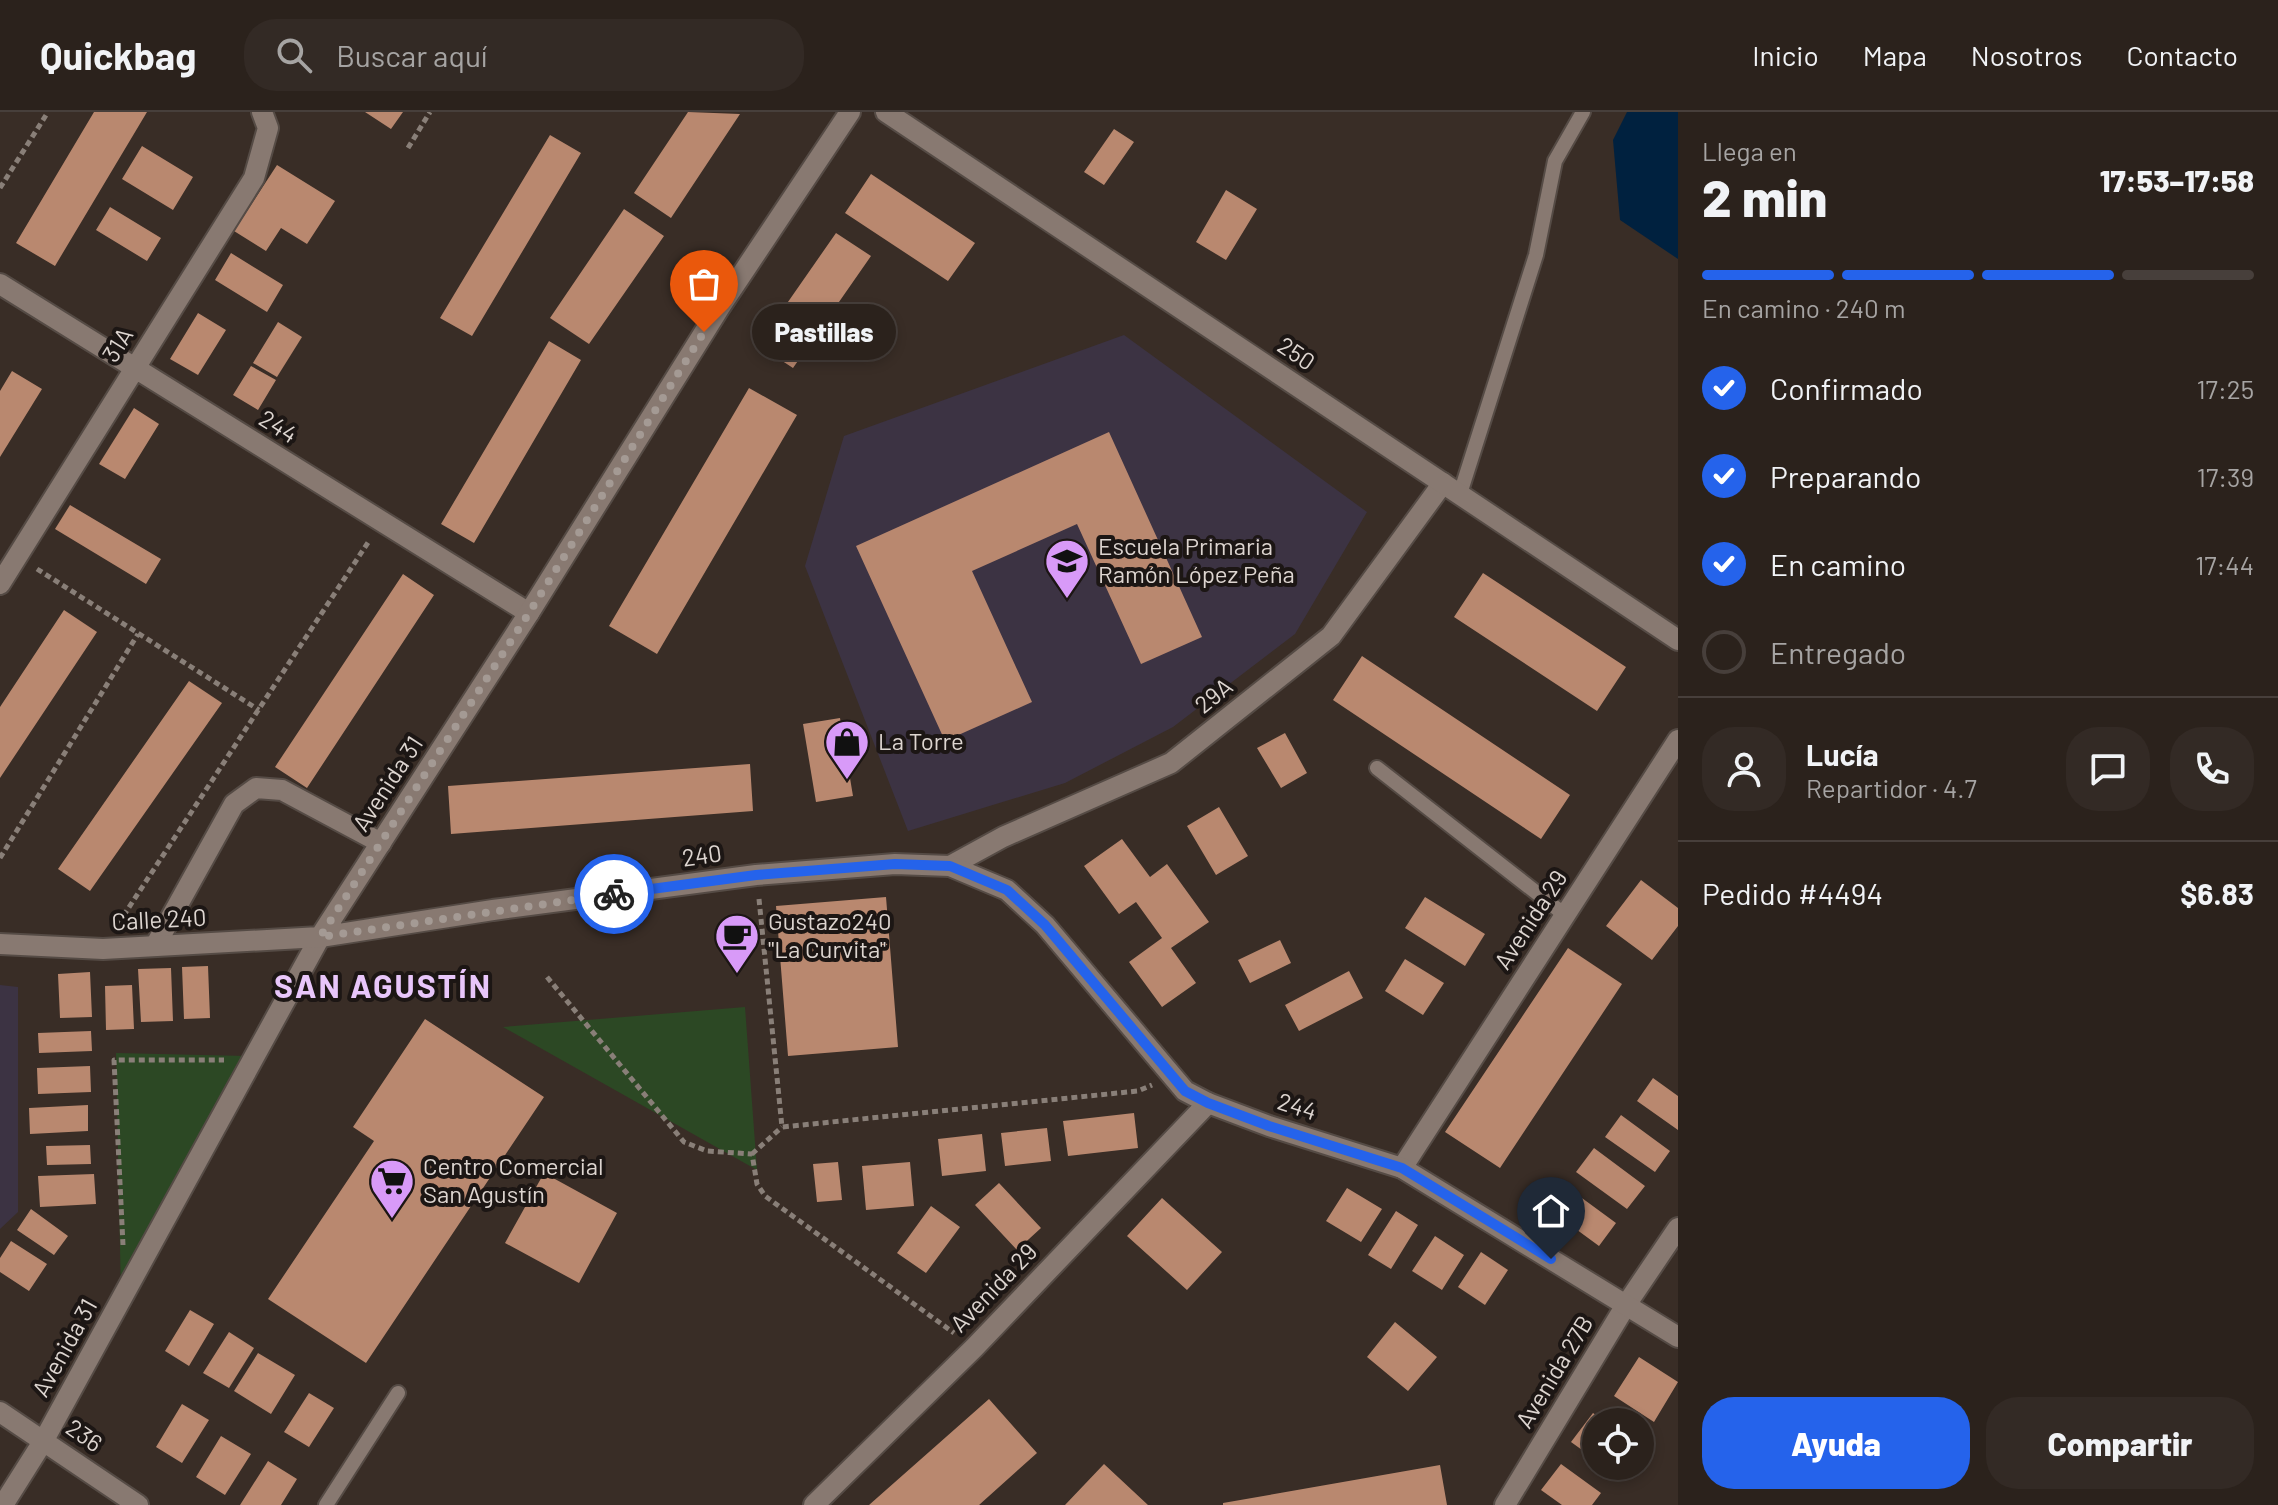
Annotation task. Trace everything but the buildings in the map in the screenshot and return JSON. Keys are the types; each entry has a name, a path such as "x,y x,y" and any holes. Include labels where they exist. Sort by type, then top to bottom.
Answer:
{"street":[{"name":"Avenida 31","path":"3,1505 44,1440 320,937 529,613 720,307 850,112"},
{"name":"250","path":"886,112 1678,640"},
{"name":"31A","path":"0,584 254,178 265,120"},
{"name":"244","path":"0,284 529,613"},
{"name":"29A","path":"950,866 1003,837 1171,763 1331,636 1452,488"},
{"name":"Avenida 29","path":"1402,1168 1678,740"},
{"path":"155,946 234,804 256,788 282,790 381,843"},
{"name":"240","path":"320,937 756,875 895,864 950,866"},
{"name":"244","path":"950,866 1007,890 1045,925 1185,1091 1269,1126 1402,1168 1678,1337"},
{"name":"Calle 240","path":"0,944 103,949 320,937"},
{"name":"Avenida 29","path":"814,1505 974,1348 1208,1103"},
{"name":"Avenida 27B","path":"1505,1505 1626,1305 1678,1228"},
{"name":"236","path":"0,1412 138,1505"}],"lane":[{"path":"1452,488 1536,255 1555,161 1583,112"},
{"path":"1377,768 1565,915"},
{"path":"326,1505 398,1393"}],"path":[{"path":"0,188 48,112"},
{"path":"408,148 430,112"},
{"path":"103,949 382,522"},
{"path":"17,557 259,710"},
{"path":"0,858 138,634"},
{"path":"756,875 782,1127"},
{"path":"547,977 684,1142 707,1151 752,1154 782,1127 1138,1091 1171,1077"},
{"path":"123,1247 114,1060 253,1060"},
{"path":"752,1154 757,1184 765,1196 974,1348"}],"shaded area":[{"name":"Escuela Primaria Ramón López Peña","path":"1124,335 1367,512 1295,634 1173,727 1065,783 908,831 805,566 844,436"},
{"path":"0,985 18,987 18,1212 0,1229"}],"green space":[{"path":"745,1007 757,1170 503,1027"},
{"path":"116,1053 247,1056 121,1295"}],"water":[{"path":"1627,112 1678,112 1678,259 1620,220 1613,140"}],"way so far":[{"path":"614,894 320,937 529,613 704,332"}],"place":[{"name":"Pastillas","path":"704,332"},
{"name":"Escuela Primaria Ramón López Peña","path":"1067,600"},
{"name":"La Torre","path":"847,781"},
{"name":"Gustazo240 \"La Curvita\"","path":"737,975"},
{"name":"Centro Comercial San Agustín","path":"392,1220"}],"district":[{"name":"SAN AGUSTÍN","path":"383,987"}],"route":[{"path":"614,894 756,875 895,864 950,866 1007,890 1045,925 1185,1091 1269,1126 1402,1168 1551,1259"}]}
